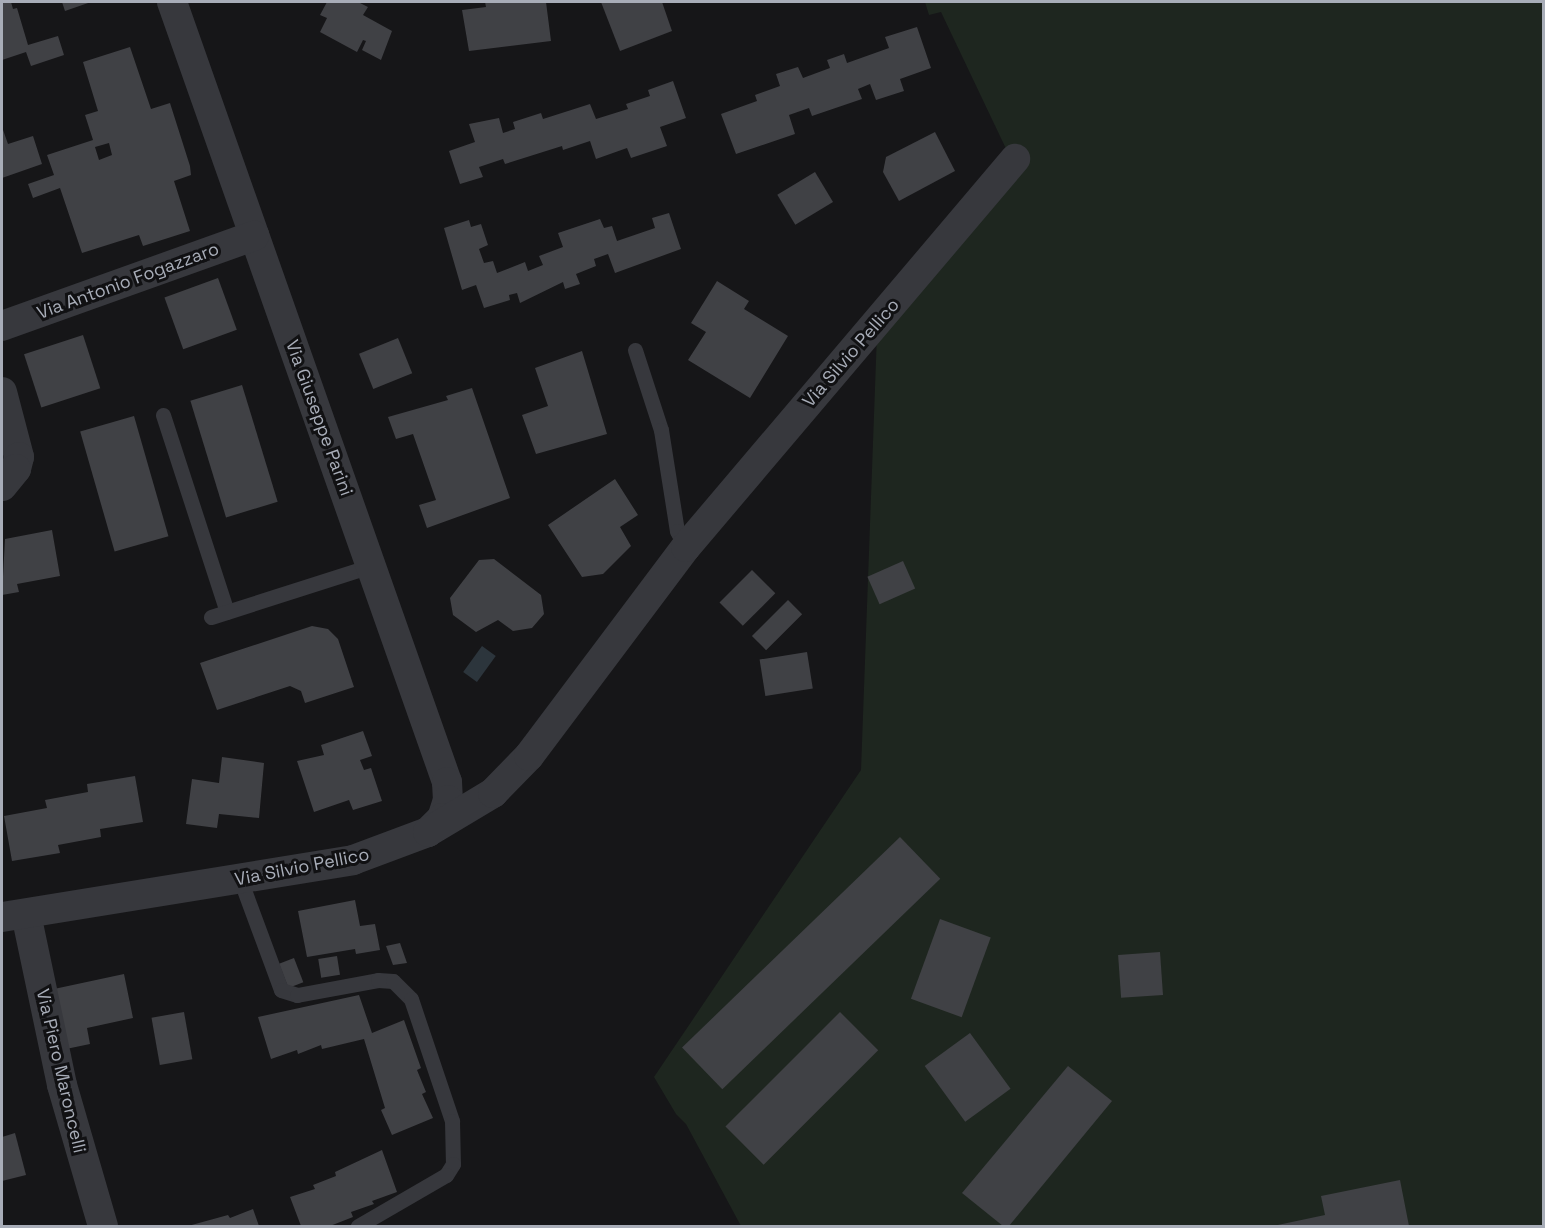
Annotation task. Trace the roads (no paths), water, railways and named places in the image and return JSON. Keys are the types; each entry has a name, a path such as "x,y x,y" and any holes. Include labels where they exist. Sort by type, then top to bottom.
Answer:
{"street":[{"name":"Via Giuseppe Parini","path":"172,2 447,782 448,800 442,818 428,832"},
{"name":"Via Silvio Pellico","path":"14,915 353,860 428,832 493,793 529,756 686,547 1015,159"},
{"name":"Via Antonio Fogazzaro","path":"2,326 254,236"},
{"path":"2,392 18,457 16,469 2,486"},
{"name":"Via Piero Maroncelli","path":"14,915 103,1227"}],"lane":[{"path":"635,350 661,430 677,531 686,547"},
{"path":"163,415 227,612"},
{"path":"211,617 371,566"},
{"path":"240,879 281,990 297,995 378,980 393,981 411,999 452,1121 453,1164 446,1175 358,1227"}]}
